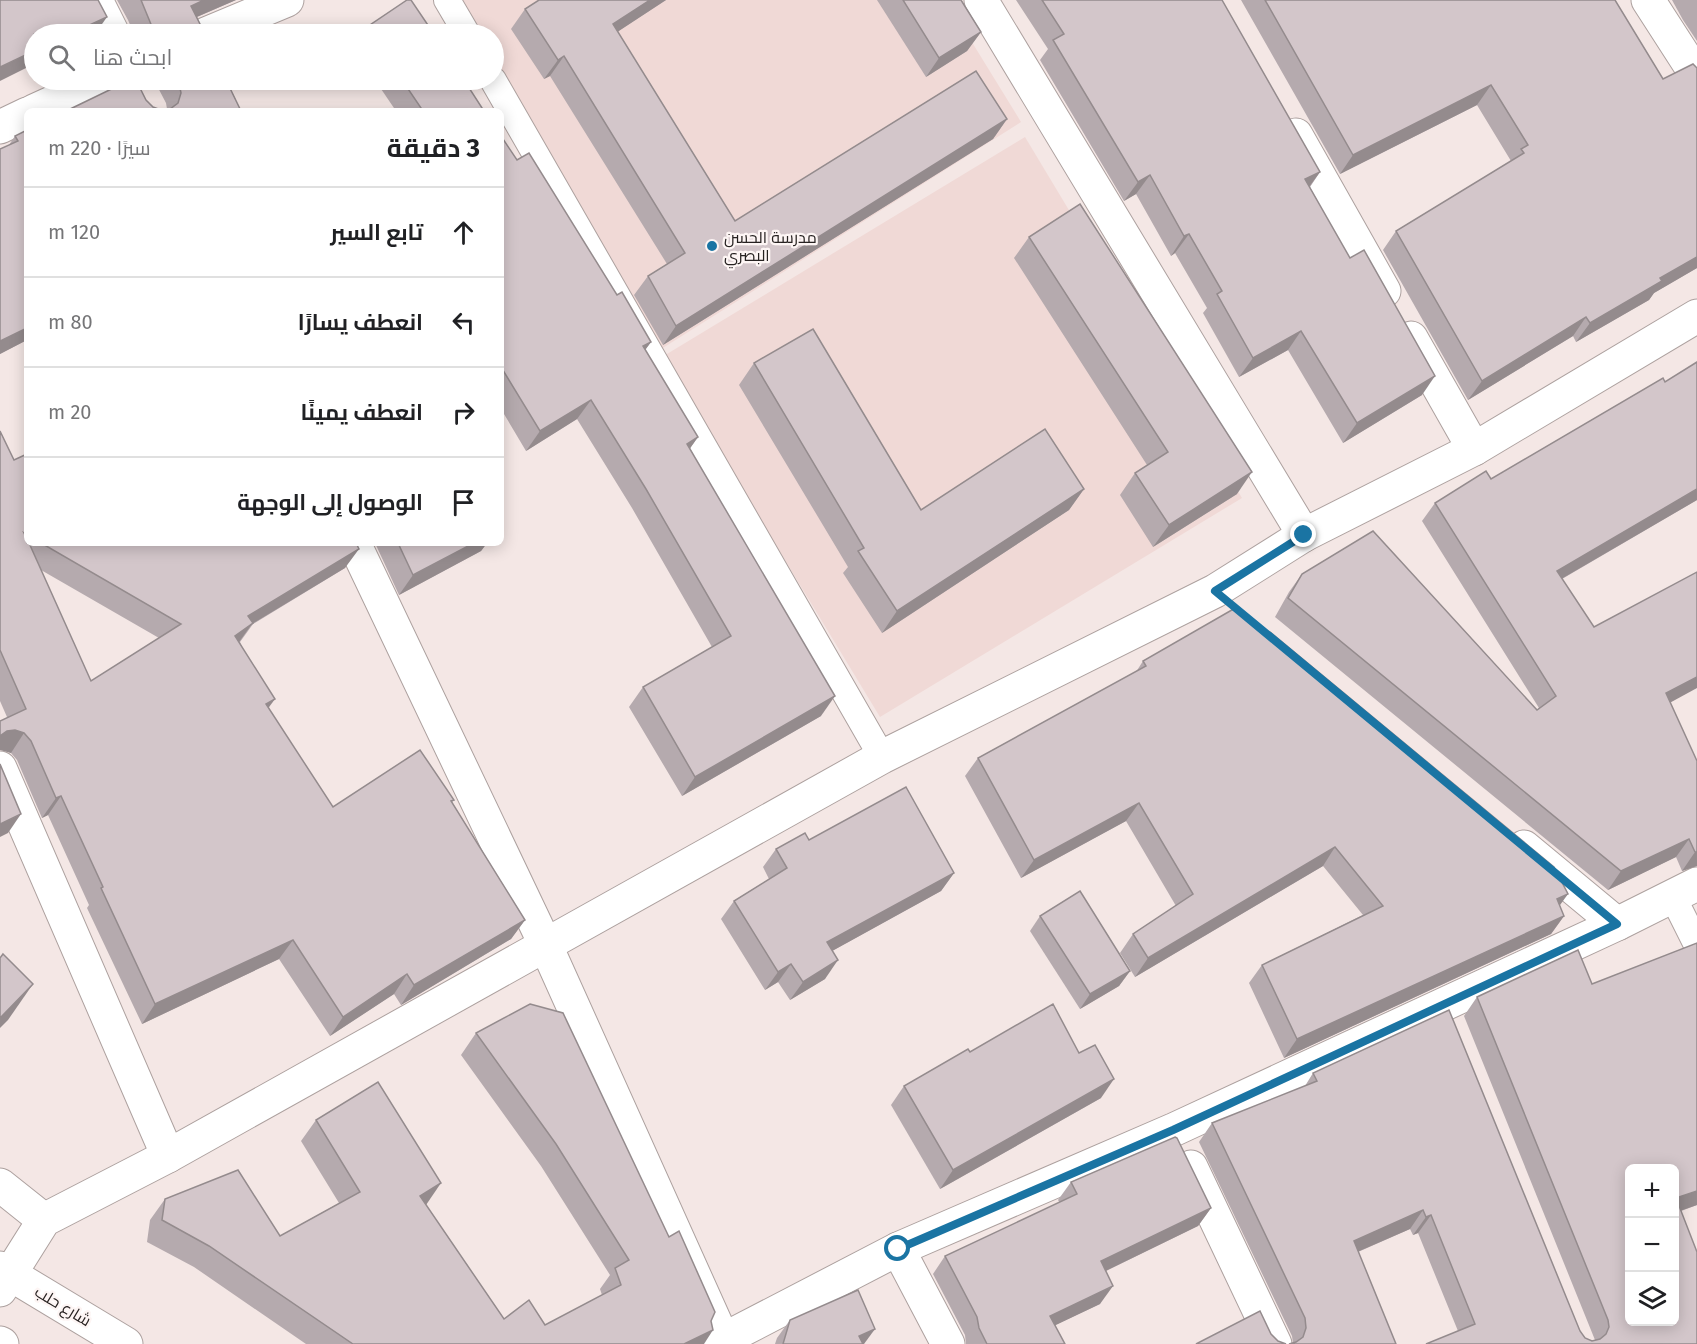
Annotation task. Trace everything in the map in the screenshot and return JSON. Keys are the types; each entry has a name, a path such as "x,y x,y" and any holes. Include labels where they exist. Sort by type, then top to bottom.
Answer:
{"street":[{"path":"96,0 108,24"},
{"path":"230,24 287,0"},
{"path":"981,0 1304,535"},
{"path":"1648,0 1697,76"},
{"path":"41,108 80,90"},
{"path":"1283,112 1474,449"},
{"path":"0,127 24,115"},
{"path":"3,1278 44,1220 168,1156 882,757 1215,591 1304,535 1474,449 1697,316"},
{"path":"355,546 546,946 721,1343 898,1249 1447,1015 1685,890"},
{"path":"1215,591 1242,614"},
{"path":"0,768 168,1156"},
{"path":"1498,825 1617,924"},
{"path":"1173,1130 1275,1344"},
{"path":"0,1185 44,1220"},
{"path":"898,1249 948,1344"},
{"name":"شارع حلب","path":"3,1278 126,1344"}],"lane":[{"path":"447,0 461,24"},
{"path":"499,90 882,757"},
{"path":"1685,890 1697,945"}],"shaded area":[{"name":"مدرسة الحسن البصري","path":"456,0 946,0 1021,122 658,351 504,82 504,24 470,24"},
{"path":"1025,137 1242,498 880,717 662,357"}],"building":[{"path":"0,0 98,0 107,17 92,24 24,24 24,56 0,67"},
{"path":"141,0 204,0 191,6 200,24 151,24"},
{"path":"407,0 411,0 427,24 371,24"},
{"path":"539,0 650,0 613,24 735,221 976,71 1007,119 676,326 648,276 685,253 564,56 558,60 525,9"},
{"path":"903,0 961,0 981,32 939,58"},
{"path":"1042,0 1222,0 1320,172 1305,179 1350,258 1364,250 1435,376 1357,423 1301,331 1253,358 1217,294 1222,291 1189,234 1184,236 1150,175 1138,182 1053,40 1064,34"},
{"path":"1265,0 1615,0 1663,79 1693,64 1697,68 1697,257 1660,278 1662,281 1590,323 1586,317 1482,381 1396,231 1524,153 1521,149 1528,145 1491,85 1353,155"},
{"path":"109,90 141,90 146,100 156,108 72,108"},
{"path":"180,90 231,90 240,108 171,108 178,103"},
{"path":"409,90 470,90 482,108 421,108"},
{"path":"24,132 24,329 0,341 0,149 18,141 15,136"},
{"path":"504,140 517,160 529,153 617,295 622,292 651,342 643,346 698,437 687,444 835,696 695,777 643,687 731,636 646,489 591,400 540,431 504,372"},
{"path":"1080,204 1252,472 1169,525 1135,473 1168,452 1029,237"},
{"path":"813,329 921,510 1045,429 1084,489 897,611 858,551 864,548 754,363"},
{"path":"1697,362 1697,489 1557,571 1594,627 1697,572 1697,677 1666,693 1697,761 1697,852 1689,839 1621,871 1288,598 1302,574 1373,531 1537,710 1556,696 1435,503 1486,471 1491,479 1663,378 1665,382"},
{"path":"0,431 14,460 24,455 24,546 30,546 91,681 181,624 46,546 358,546 359,549 248,616 253,623 235,636 275,699 266,704 333,807 420,750 454,800 451,801 525,920 414,985 407,974 343,1017 293,940 155,1004 61,796 56,798 31,741 24,733 15,730 7,731 0,736 0,721 26,709 0,650"},
{"path":"399,546 468,546 413,575"},
{"path":"1237,607 1268,635 1270,632 1554,867 1568,894 1557,899 1564,916 1297,1039 1262,965 1383,906 1335,847 1148,958 1133,934 1193,894 1139,803 1034,860 978,758 1146,666 1143,661"},
{"path":"0,764 21,814 0,824"},
{"path":"906,787 954,873 827,942 838,960 803,982 791,964 778,972 734,901 787,868 776,849 805,833 809,840"},
{"path":"1080,891 1130,971 1090,994 1040,916"},
{"path":"1697,943 1697,1191 1679,1197 1679,1164 1625,1164 1625,1326 1679,1326 1679,1206 1697,1252 1697,1344 1426,1344 1475,1324 1431,1215 1426,1217 1423,1210 1354,1241 1396,1344 1289,1344 1303,1337 1306,1328 1305,1318 1212,1123 1317,1081 1313,1073 1449,1010 1580,1331 1585,1338 1592,1341 1606,1334 1609,1327 1608,1320 1477,997 1578,950 1592,984"},
{"path":"3,954 33,984 0,1018 0,958"},
{"path":"530,1004 563,1013 669,1237 679,1231 715,1312 711,1321 713,1330 684,1344 353,1344 209,1246 162,1220 165,1199 238,1170 280,1236 360,1192 316,1120 378,1082 441,1183 420,1196 504,1319 529,1300 545,1325 621,1285 615,1268 629,1260 556,1144 476,1033"},
{"path":"1053,1004 1079,1053 1095,1045 1114,1079 953,1170 904,1086 968,1049 970,1052"},
{"path":"1175,1137 1211,1208 1101,1261 1113,1286 1050,1316 1065,1344 987,1344 979,1328 977,1317 945,1256 1077,1194 1071,1182"},
{"path":"858,1290 875,1329 859,1336 863,1344 783,1344 790,1320"},
{"path":"1260,1311 1271,1334 1278,1341 1286,1344 1196,1344"}],"place":[{"name":"مدرسة الحسن البصري","path":"712,246"}],"route":[{"path":"898,1249 1173,1130 1617,924 1215,591 1304,535"}]}
